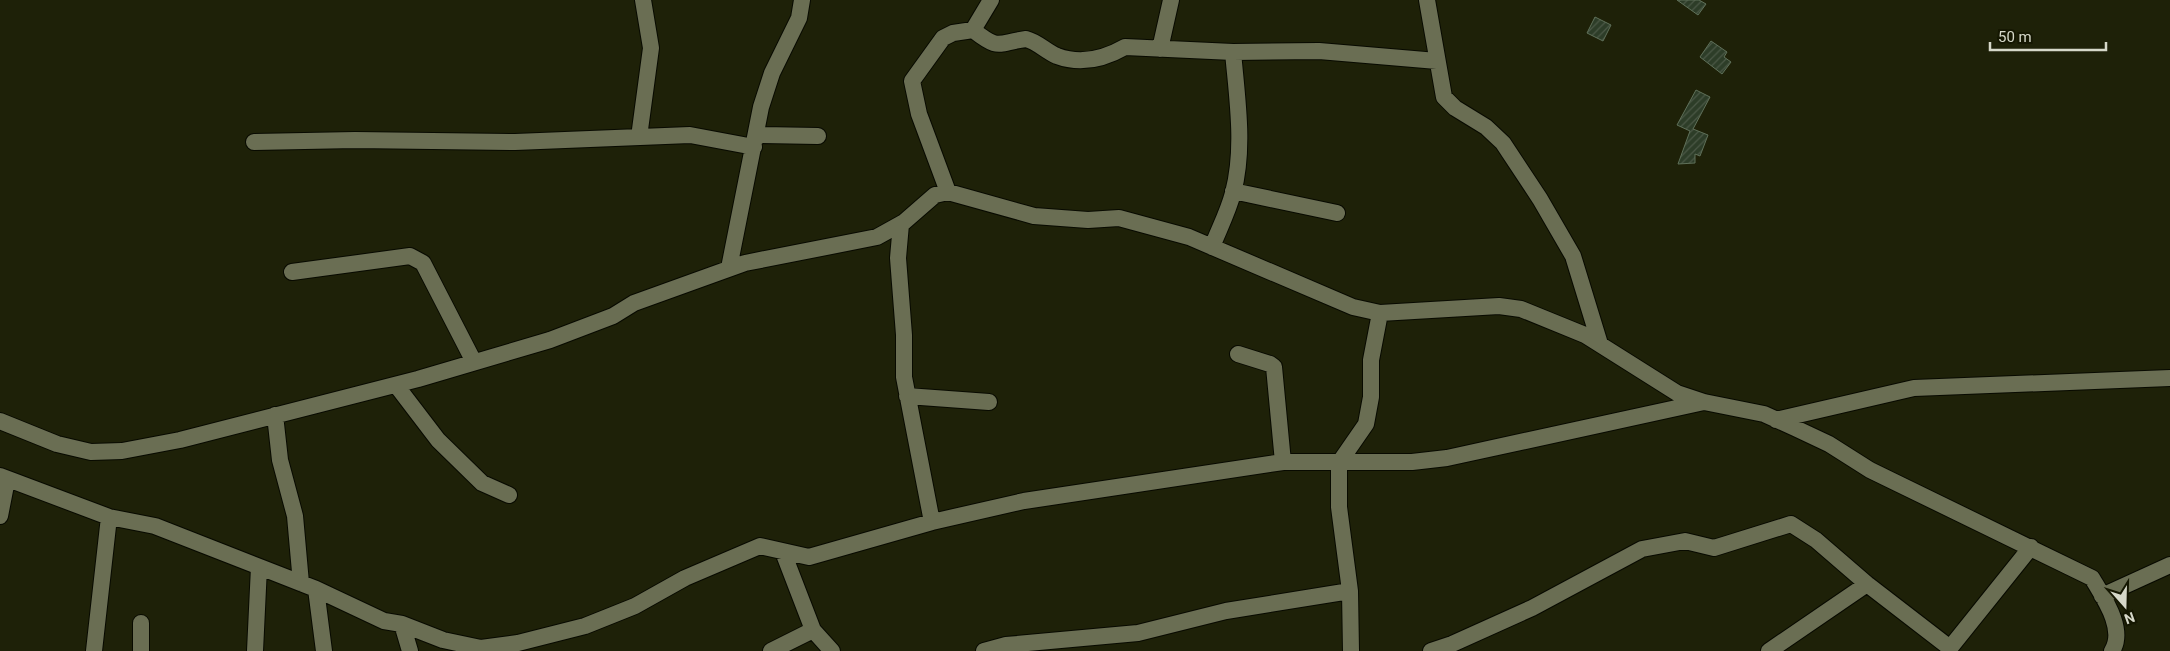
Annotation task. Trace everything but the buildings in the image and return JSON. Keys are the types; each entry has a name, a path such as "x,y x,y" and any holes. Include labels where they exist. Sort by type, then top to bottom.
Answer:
{"street":[{"path":"639,137 651,48 643,0"},
{"path":"730,268 761,107 772,73 792,36 799,18 802,0"},
{"path":"973,30 991,0"},
{"path":"1160,49 1171,0"},
{"path":"1427,0 1444,97 1455,108 1468,114 1486,127 1503,143 1540,199 1572,256 1600,344"},
{"path":"948,192 919,114 912,81 943,38 953,33 973,30 997,45 1026,39 1058,56 1087,61 1110,56 1125,47 1233,52 1319,51 1437,60"},
{"path":"1212,247 1233,191 1240,124 1233,52"},
{"path":"254,142 355,140 515,142 690,135 755,141 818,136"},
{"path":"1233,191 1337,213"},
{"path":"0,421 57,444 92,452 151,446 396,384 550,340 613,316 634,303 730,268 799,251 861,241 888,233 935,195 948,192 1034,216 1088,220 1119,218 1190,237 1353,307 1380,313 1499,306 1521,309 1586,335 1677,393 1704,402 1764,414 1829,444 1870,470 2092,578 2115,625 2114,647 2112,651"},
{"path":"901,224 898,258 904,335 904,377 932,522"},
{"path":"292,272 410,256 423,263 474,362"},
{"path":"1351,651 1350,590 1339,506 1339,463 1366,424 1370,397 1371,360 1380,313"},
{"path":"1238,354 1274,367 1284,462"},
{"path":"1776,420 1914,388 2170,378"},
{"path":"396,384 438,440 482,483 509,495"},
{"path":"907,396 989,402"},
{"path":"0,516 3,478 109,517 155,526 308,586 384,621 402,624 443,640 482,649 518,643 585,626 635,606 685,578 760,546 809,557 932,522 1024,502 1284,462 1412,462 1447,458 1704,402"},
{"path":"275,415 280,460 295,516 308,586 324,651"},
{"path":"94,651 109,517"},
{"path":"1431,651 1452,644 1532,608 1642,549 1685,541 1714,548 1791,524 1816,540 1867,584 1950,648 2031,548"},
{"path":"783,552 813,630 832,651"},
{"path":"2102,596 2170,565"},
{"path":"255,651 259,567"},
{"path":"1769,651 1867,584"},
{"path":"984,651 1138,633 1226,611 1350,590"},
{"path":"141,624 141,651"},
{"path":"402,624 410,651"},
{"path":"771,651 813,630"}]}
